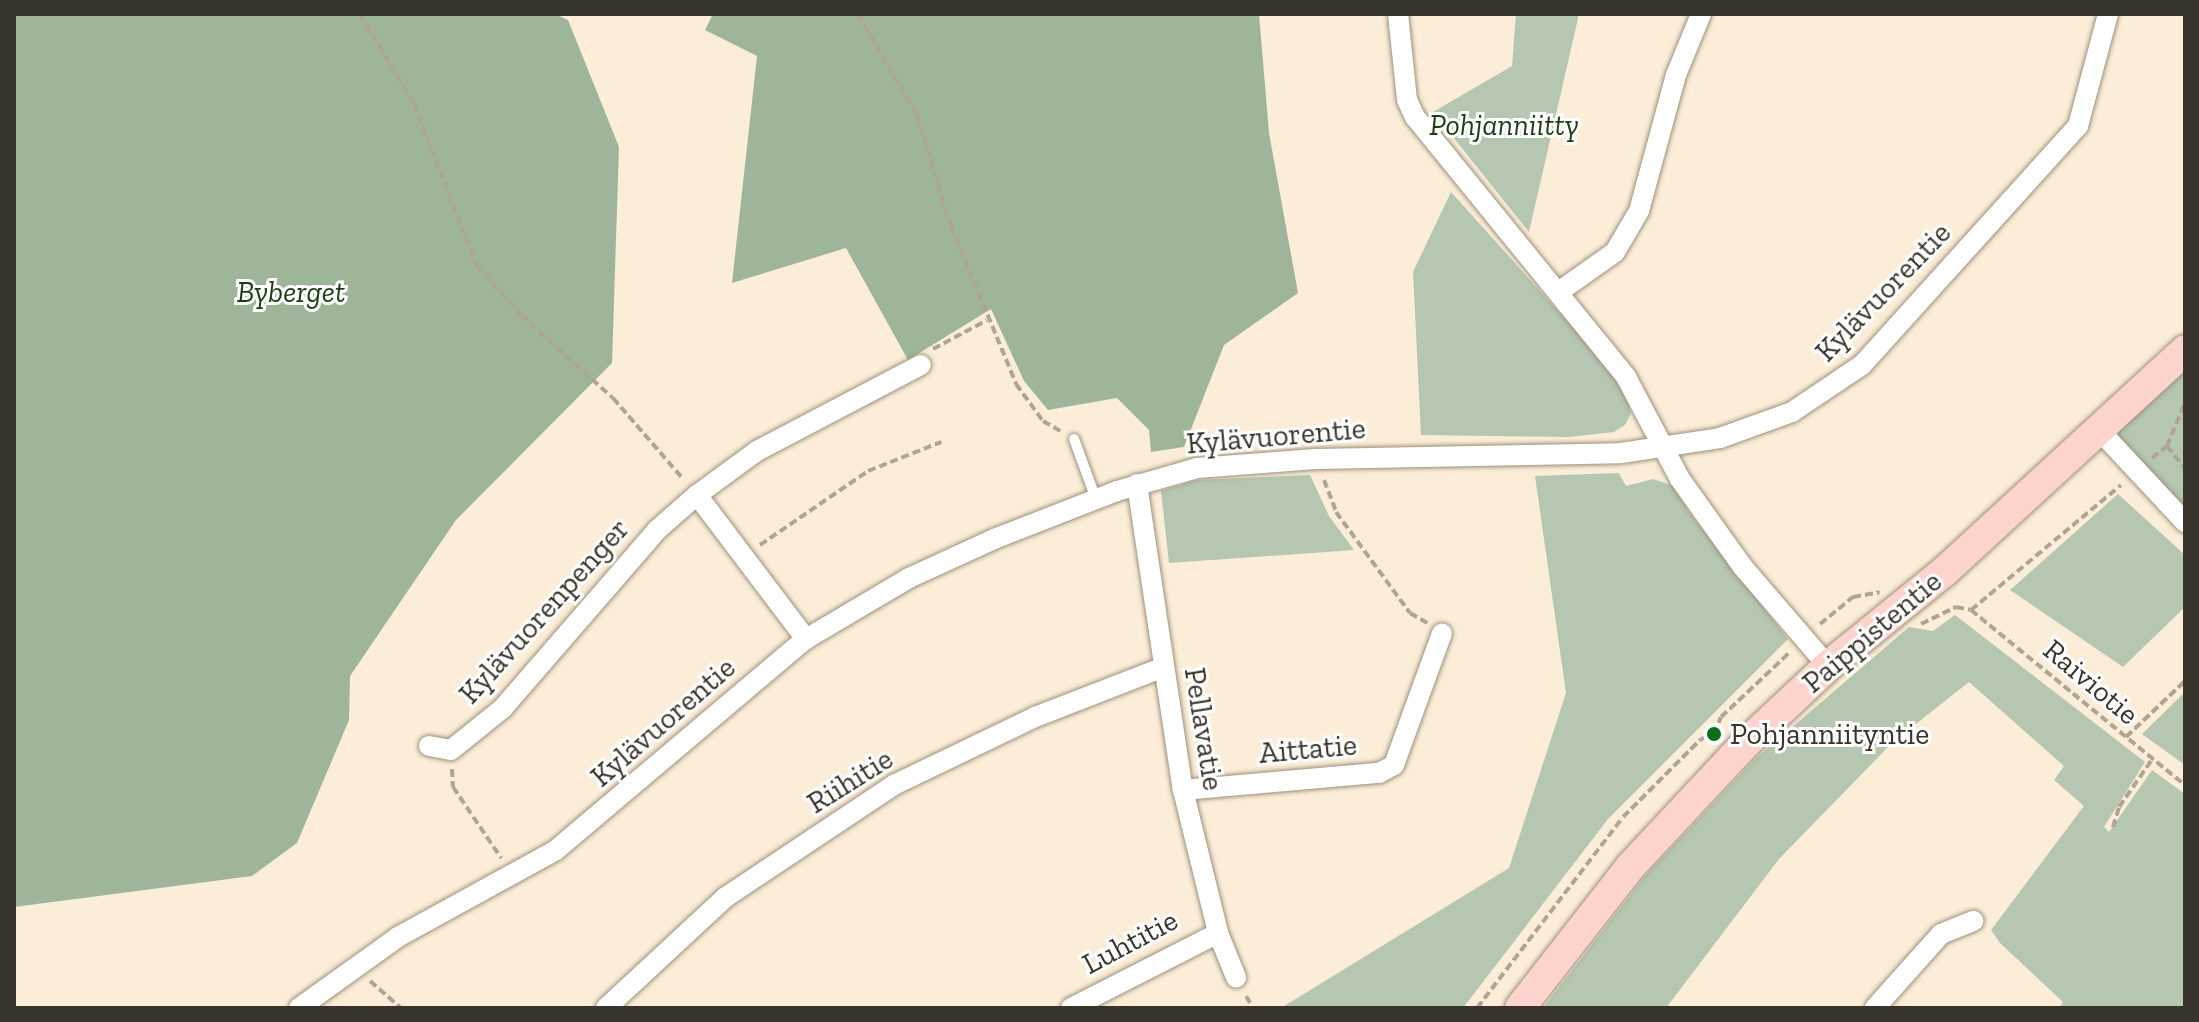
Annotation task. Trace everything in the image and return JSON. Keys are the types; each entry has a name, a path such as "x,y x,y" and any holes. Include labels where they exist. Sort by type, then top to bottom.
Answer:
{"street":[{"path":"1398,14 1407,100 1415,117 1560,291 1642,401 1680,479 1742,566 1828,666"},
{"path":"1560,291 1615,252 1639,211 1676,75 1701,14"},
{"name":"Kylävuorentie","path":"299,1008 398,937 505,867 595,821 806,639 909,578 1096,499 1197,468 1316,459 1621,453 1663,443 1720,438 1792,412 1862,365 2078,126 2108,14"},
{"name":"Paippistentie","path":"1520,1008 1630,867 1744,745 1828,666 1925,589 2185,350"},
{"name":"Kylävuorenpenger","path":"451,750 503,708 657,530 697,495 757,451 921,365"},
{"path":"2100,431 2185,522"},
{"name":"Pellavatie","path":"1137,484 1183,790 1218,933 1236,977"},
{"path":"697,495 806,639"},
{"name":"Aittatie","path":"1183,790 1379,773 1394,765 1442,633"},
{"name":"Riihitie","path":"606,1008 726,897 894,785 1035,717 1164,667"},
{"path":"429,746 451,750"},
{"path":"1875,1008 1941,934 1973,921"},
{"name":"Luhtitie","path":"1071,1008 1218,933"}],"lane":[{"path":"1074,439 1096,499"}],"path":[{"path":"360,14 414,104 476,265 521,315 613,398 697,495"},
{"path":"858,14 917,115 987,320 1016,384 1043,421"},
{"path":"921,365 932,349 987,320"},
{"path":"2185,403 2167,446 2185,468"},
{"path":"745,555 868,471 941,442"},
{"path":"1316,459 1336,512 1410,613 1442,633"},
{"name":"Raiviotie","path":"1971,610 2185,785"},
{"path":"2125,738 2185,681"},
{"path":"451,750 453,787 505,867 516,852"},
{"path":"2113,827 2119,807 2152,761"}],"green space":[{"name":"Byberget","path":"14,14 555,14 568,20 619,147 612,363 456,520 350,676 349,720 297,843 252,876 14,907"},
{"path":"713,14 1259,14 1269,133 1298,293 1224,345 1184,447 1151,452 1149,430 1117,398 1048,410 1024,381 991,309 908,360 846,248 732,283 757,56 705,30"},
{"name":"Pohjanniitty","path":"1516,14 1579,14 1529,232 1433,112 1512,66"},
{"path":"1451,192 1621,381 1631,413 1625,425 1614,432 1569,437 1421,435 1413,272"},
{"path":"2185,353 2185,522 2100,431"},
{"path":"1619,473 1626,486 1653,479 1674,486 1689,512 1788,639 1608,819 1463,1008 1281,1008 1509,868 1566,693 1535,476"},
{"path":"1310,475 1329,516 1354,550 1169,563 1161,491 1197,480"},
{"path":"2118,494 2185,555 2185,607 2123,667 2010,590"},
{"path":"1955,615 2145,762 2104,827 2109,832 2152,770 2185,794 2185,1008 2059,1008 2063,1002 2000,943 1991,930 2084,806 2054,780 2064,766 1969,682 1893,742 1779,859 1666,1008 1543,1008 1645,876 1756,758 1909,627 1933,631"},
{"path":"2185,692 2185,765 2142,734"}],"place":[{"name":"Pohjanniityntie","path":"1714,734"}]}
